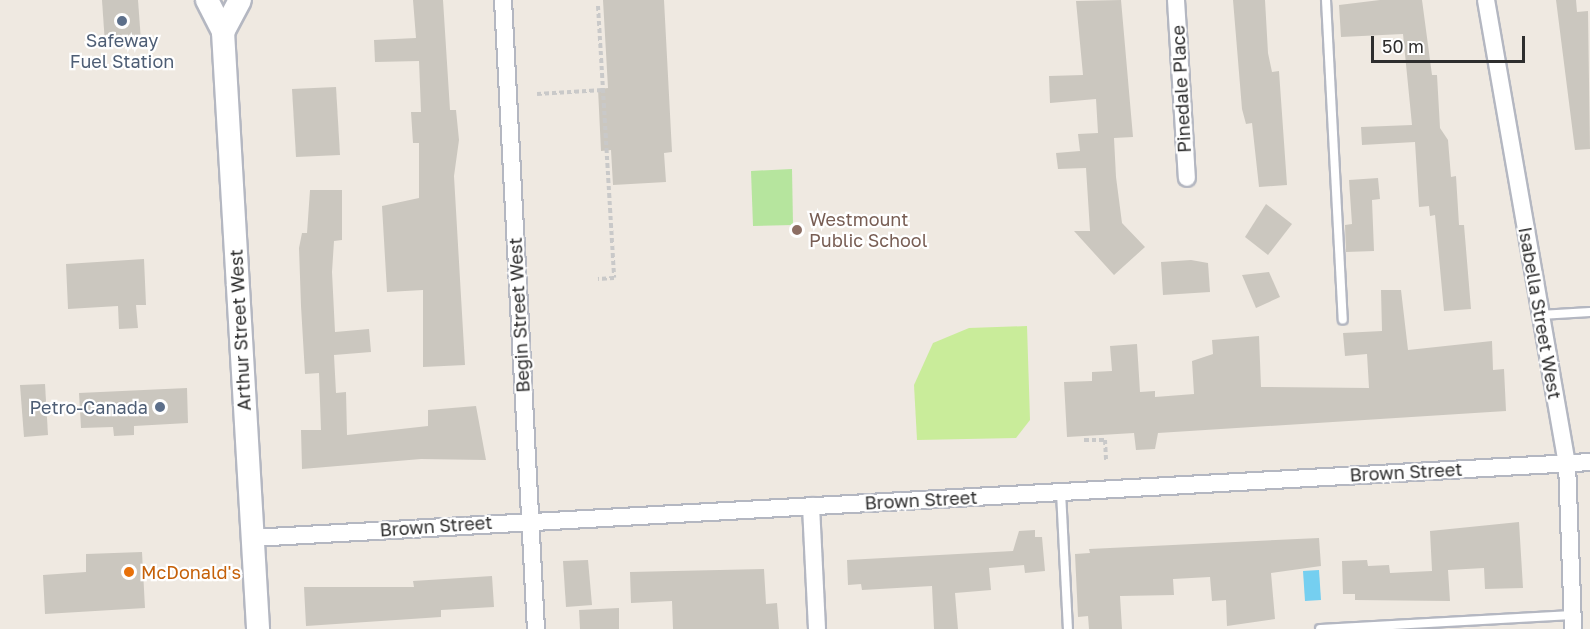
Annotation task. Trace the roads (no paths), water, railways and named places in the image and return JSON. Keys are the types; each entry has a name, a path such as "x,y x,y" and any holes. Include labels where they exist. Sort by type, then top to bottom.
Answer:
{"main road":[{"name":"Arthur Street West","path":"207,0 223,32 258,629"},
{"path":"223,32 240,0"}],"street":[{"name":"Begin Street West","path":"503,0 536,629"},
{"name":"Pinedale Place","path":"1176,0 1187,178"},
{"name":"Isabella Street West","path":"1486,0 1567,463 1573,622"},
{"name":"Brown Street","path":"252,538 530,520 1590,462"},
{"path":"811,506 817,629"}],"lane":[{"path":"1326,0 1343,320"},
{"path":"1540,315 1590,312"},
{"path":"1061,492 1068,629"},
{"path":"1320,629 1573,622"}],"water":[{"path":"1319,570 1321,600 1305,601 1303,571"}],"place":[{"name":"Safeway Fuel Station","path":"122,21"},
{"name":"Westmount Public School","path":"797,230"},
{"name":"Petro-Canada","path":"160,407"},
{"name":"McDonald's","path":"129,572"}]}
